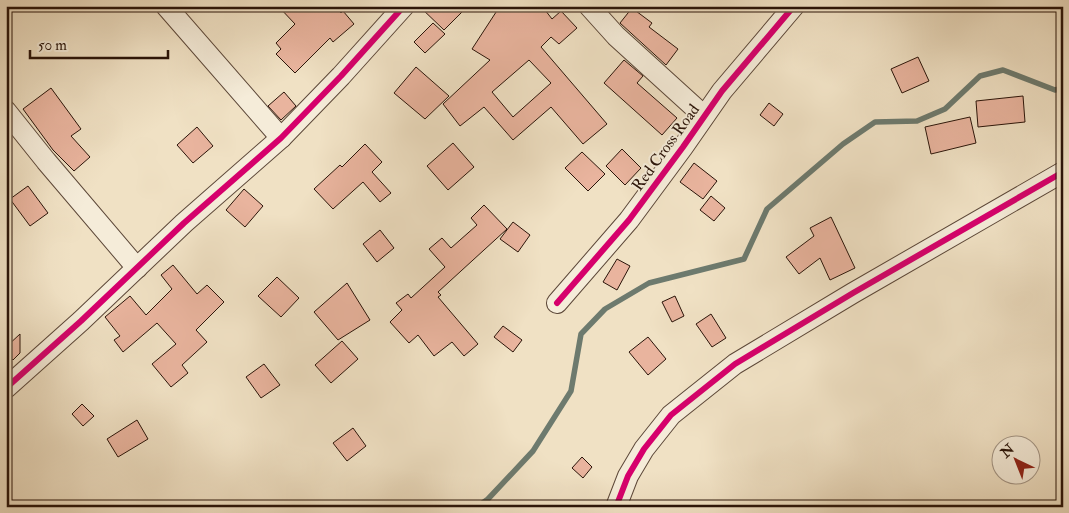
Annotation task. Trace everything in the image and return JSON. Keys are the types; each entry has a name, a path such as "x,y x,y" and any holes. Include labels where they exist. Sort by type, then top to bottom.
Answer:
{"street":[{"path":"166,6 281,138"},
{"path":"6,388 81,322 136,268 281,138 341,76 404,6"},
{"name":"Red Cross Road","path":"557,304 629,220 722,91 794,6"},
{"path":"593,8 616,36 704,116"},
{"path":"6,111 136,268"},
{"path":"616,507 628,476 644,449 671,415 734,364 1063,172"}],"building":[{"path":"278,6 334,6 341,13 343,11 354,24 333,42 330,38 295,73 276,54 281,49 276,43 295,24"},
{"path":"419,6 468,6 444,30"},
{"path":"500,6 542,6 552,19 561,11 577,28 559,44 551,37 541,47 607,124 583,144 551,107 513,140 484,107 460,126 443,104 490,60 472,49","holes":["529,60 551,83 513,117 492,92"]},
{"path":"632,8 652,23 649,27 678,49 666,65 620,23"},
{"path":"433,23 445,34 425,53 414,42"},
{"path":"918,57 929,81 902,93 891,69"},
{"path":"624,60 643,76 637,83 677,118 662,135 604,83"},
{"path":"416,67 449,96 425,119 394,93"},
{"path":"51,88 81,129 71,136 90,157 74,171 53,150 23,109"},
{"path":"284,92 296,106 281,120 268,106"},
{"path":"1023,96 1025,122 978,127 976,101"},
{"path":"769,103 783,114 774,126 760,115"},
{"path":"970,117 976,143 931,154 925,127"},
{"path":"197,127 213,146 193,163 177,145"},
{"path":"453,143 474,167 448,190 427,166"},
{"path":"365,144 382,162 372,172 391,193 380,202 363,182 333,209 314,189 340,165 342,167"},
{"path":"622,149 641,168 625,185 606,166"},
{"path":"582,152 605,174 588,191 565,168"},
{"path":"694,163 717,181 703,199 680,182"},
{"path":"28,186 48,213 30,226 10,199"},
{"path":"244,189 263,206 245,227 226,210"},
{"path":"711,196 725,208 714,221 700,210"},
{"path":"484,205 507,229 438,292 441,295 438,297 478,344 464,356 452,342 434,356 418,335 409,343 390,322 402,310 396,303 408,294 411,298 445,267 429,249 442,238 451,248 477,225 471,218"},
{"path":"831,217 855,268 830,280 820,258 799,274 786,257 814,236 810,228"},
{"path":"513,222 530,235 518,252 500,239"},
{"path":"380,230 394,248 377,262 363,244"},
{"path":"617,259 630,266 617,290 603,282"},
{"path":"173,265 197,294 207,285 224,302 196,330 207,342 182,365 188,373 171,387 152,364 176,344 157,323 123,352 114,340 120,336 105,317 130,296 146,315 172,289 161,275"},
{"path":"277,277 299,298 281,317 258,296"},
{"path":"347,283 370,320 338,340 314,312"},
{"path":"675,296 684,316 672,322 662,302"},
{"path":"711,314 726,338 712,347 696,324"},
{"path":"503,326 522,340 513,352 494,337"},
{"path":"20,334 20,353 13,360 6,353 6,347"},
{"path":"648,337 666,359 648,375 629,352"},
{"path":"342,341 358,359 331,383 315,365"},
{"path":"264,364 280,385 261,398 246,377"},
{"path":"82,404 94,416 83,426 72,414"},
{"path":"137,420 148,439 118,457 107,439"},
{"path":"353,428 366,446 347,461 333,443"},
{"path":"582,457 592,467 583,478 572,468"}],"waterway":[{"path":"477,507 488,499 533,451 571,391 581,334 605,309 649,283 744,259 767,209 843,144 875,122 917,121 945,109 980,76 1003,70 1055,90 1063,88"}],"cycle path":[{"path":"6,388 81,321 184,223 281,138 341,76 404,6"},
{"path":"557,303 629,220 722,91 794,6"},
{"path":"616,507 628,476 644,449 671,415 735,364 853,293 1063,172"}]}
